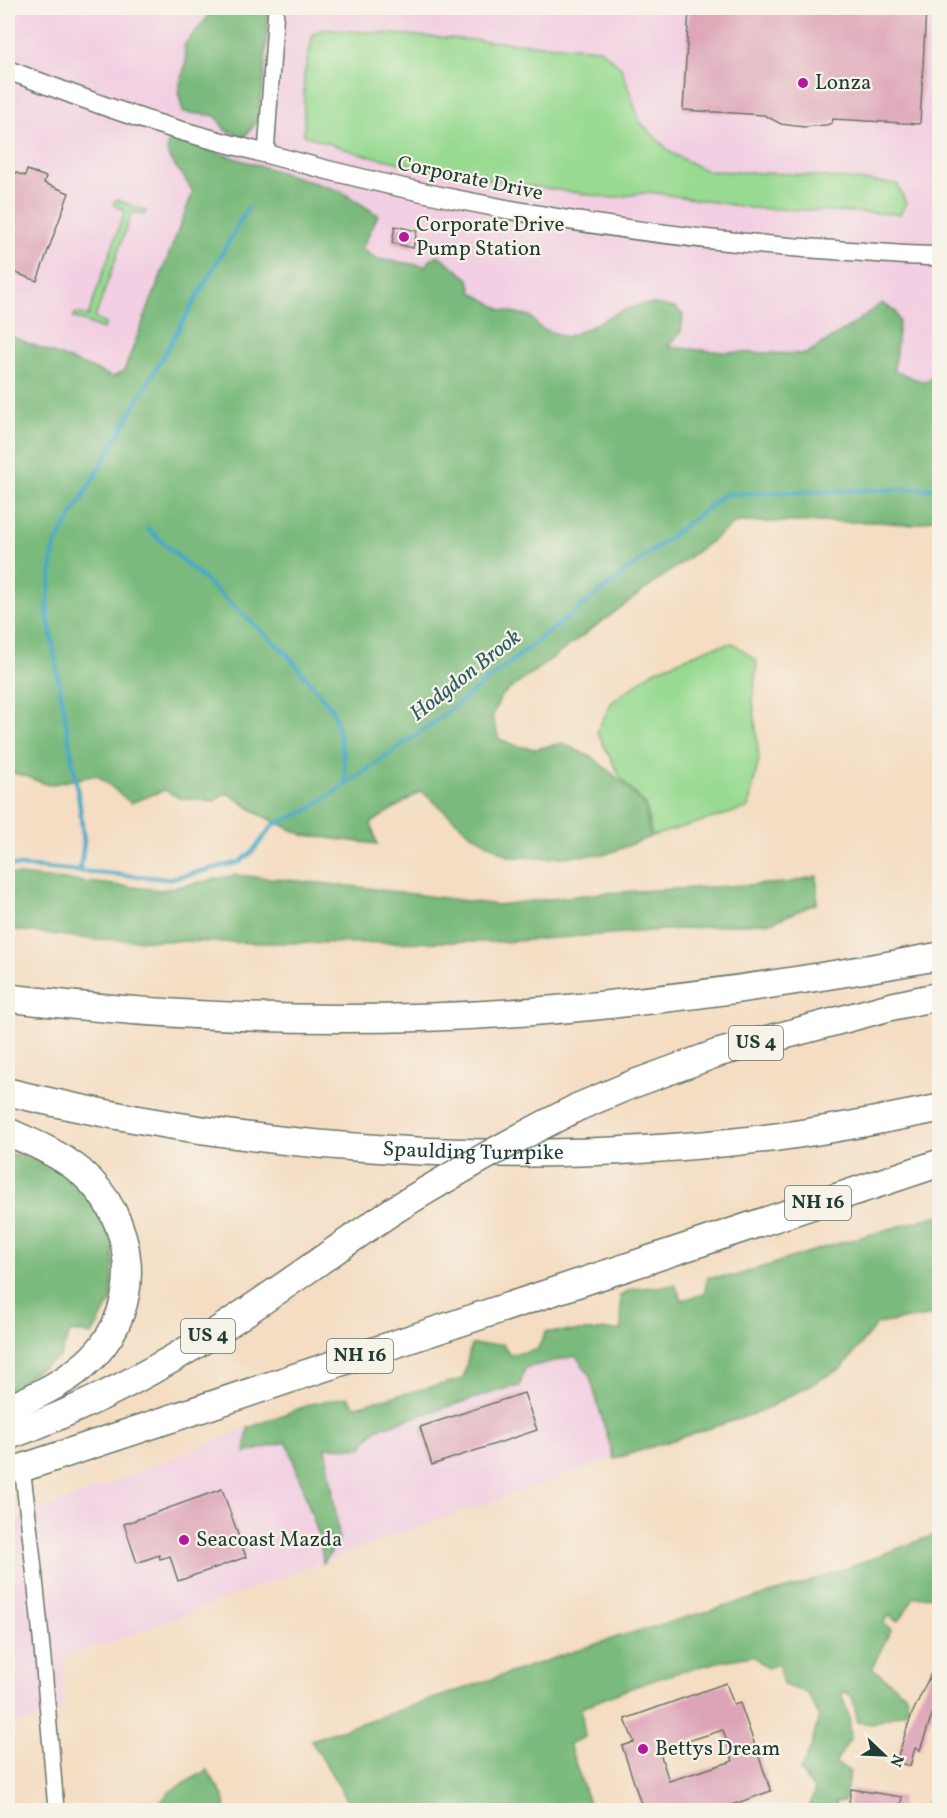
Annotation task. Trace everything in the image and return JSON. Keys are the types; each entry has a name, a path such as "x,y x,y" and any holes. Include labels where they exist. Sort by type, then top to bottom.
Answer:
{"highway":[{"path":"8,998 91,1007 212,1015 330,1018 450,1016 512,1013 641,1001 797,980 939,956"},
{"name":"US 4","path":"8,1436 92,1401 171,1359 445,1178 578,1107 718,1053 893,1006 939,996"},
{"name":"Spaulding Turnpike","path":"8,1092 125,1119 242,1136 408,1151 478,1154 598,1152 718,1143 836,1128 939,1108"},
{"path":"8,1132 52,1152 93,1184 105,1199 118,1224 127,1252 128,1271 123,1308 106,1342 93,1357 79,1370 55,1386 8,1409"},
{"name":"NH 16","path":"22,1468 939,1163"},
{"path":"696,1244 939,1180"}],"street":[{"path":"266,154 276,8"},
{"name":"Corporate Drive","path":"8,70 135,117 345,176 462,202 614,229 764,246 939,256"},
{"path":"22,1468 31,1530 45,1667 56,1810"}],"shaded area":[{"path":"8,8 939,8 939,372 924,382 894,371 899,321 882,303 806,354 724,352 573,335 566,337 540,328 530,316 502,310 472,292 468,279 438,255 426,266 377,259 362,249 341,191 260,167 173,165 193,192 124,371 113,377 100,372 8,335"},
{"path":"577,1356 589,1374 614,1459 387,1538 114,1641 64,1656 62,1712 8,1726 8,1524 248,1428 245,1452 287,1442 376,1429 520,1386 525,1368"}],"green space":[{"path":"210,8 269,8 264,77 257,122 244,137 225,130 216,116 183,112 178,92 186,62 184,45 207,18"},
{"path":"323,29 600,49 621,67 640,122 671,153 707,171 793,174 897,184 906,203 900,214 751,208 650,192 612,198 445,173 357,153 304,135 304,76 313,34"},
{"path":"170,138 341,191 378,215 362,249 377,259 426,266 438,255 469,279 472,292 502,310 530,316 540,328 566,337 619,312 653,304 676,308 683,315 681,332 668,347 724,352 806,354 882,303 896,312 899,321 894,371 924,382 939,372 939,517 913,525 879,522 737,522 501,696 492,717 499,739 517,746 536,749 562,743 593,758 620,780 645,806 650,837 607,854 544,858 510,857 470,833 421,791 371,823 377,844 303,835 259,814 227,793 213,801 179,798 165,790 131,803 97,775 48,785 8,772 8,335 113,377 124,371 193,192 167,153"},
{"path":"117,200 146,211 144,215 132,212 95,318 105,324 103,329 73,317 76,313 88,316 125,210 114,205 114,201"},
{"path":"733,643 757,661 753,700 759,759 748,808 652,836 646,805 621,778 597,732 611,703 652,672 710,648"},
{"path":"8,874 161,890 236,875 359,887 498,905 602,893 787,883 817,876 817,903 773,922 502,942 262,943 91,939 8,929"},
{"path":"8,1153 38,1160 67,1173 100,1212 113,1243 113,1268 111,1300 92,1335 71,1331 60,1357 29,1375 8,1398"},
{"path":"939,1215 939,1314 877,1324 842,1368 760,1412 614,1459 589,1374 576,1356 525,1368 520,1386 376,1429 361,1448 326,1447 339,1536 338,1543 323,1563 320,1539 287,1442 245,1453 248,1428 311,1404 347,1397 355,1406 463,1379 471,1345 503,1344 510,1355 537,1350 546,1332 622,1330 620,1296 632,1289 675,1285 682,1300 704,1294 708,1277 735,1276 822,1248"},
{"path":"939,1533 939,1596 914,1597 899,1621 889,1615 883,1623 891,1629 872,1668 906,1695 908,1706 905,1712 872,1724 858,1722 852,1696 845,1692 841,1694 849,1716 851,1737 835,1763 850,1771 844,1801 835,1802 838,1810 808,1810 815,1790 800,1772 811,1747 819,1717 808,1693 783,1685 779,1664 767,1668 753,1656 687,1669 581,1708 585,1737 569,1744 591,1810 350,1810 350,1804 311,1740 614,1638 804,1584"},
{"path":"207,1770 223,1796 226,1810 159,1810 159,1804 169,1792"}],"building":[{"name":"Lonza","path":"689,8 926,8 920,124 833,119 832,123 826,125 804,127 781,124 764,115 683,110"},
{"path":"8,170 25,176 27,170 46,177 44,183 69,193 37,281 8,270"},
{"name":"Corporate Drive Pump Station","path":"395,226 417,231 413,248 392,243"},
{"path":"524,1393 537,1430 432,1465 420,1427"},
{"name":"Seacoast Mazda","path":"222,1489 246,1557 178,1581 170,1556 160,1559 159,1555 137,1563 124,1524"},
{"path":"939,1656 939,1712 934,1709 920,1750 915,1748 910,1766 896,1762 911,1716"},
{"name":"Bettys Dream","path":"726,1683 734,1705 740,1703 771,1791 718,1810 643,1810 622,1746 634,1742 625,1719","holes":["723,1730 733,1761 669,1781 659,1750"]},
{"path":"851,1789 902,1797 900,1810 848,1810"}],"waterway":[{"path":"80,871 84,842 79,800 47,610 54,547 248,208"},
{"name":"Hodgdon Brook","path":"8,865 169,879 240,862 253,851 273,825 309,810 429,726 725,494 940,488"},
{"path":"148,529 288,655 333,710 343,752 346,784"}],"place":[{"name":"Lonza","path":"803,83"},
{"name":"Corporate Drive Pump Station","path":"404,237"},
{"name":"Seacoast Mazda","path":"184,1540"},
{"name":"Bettys Dream","path":"643,1749"}]}
